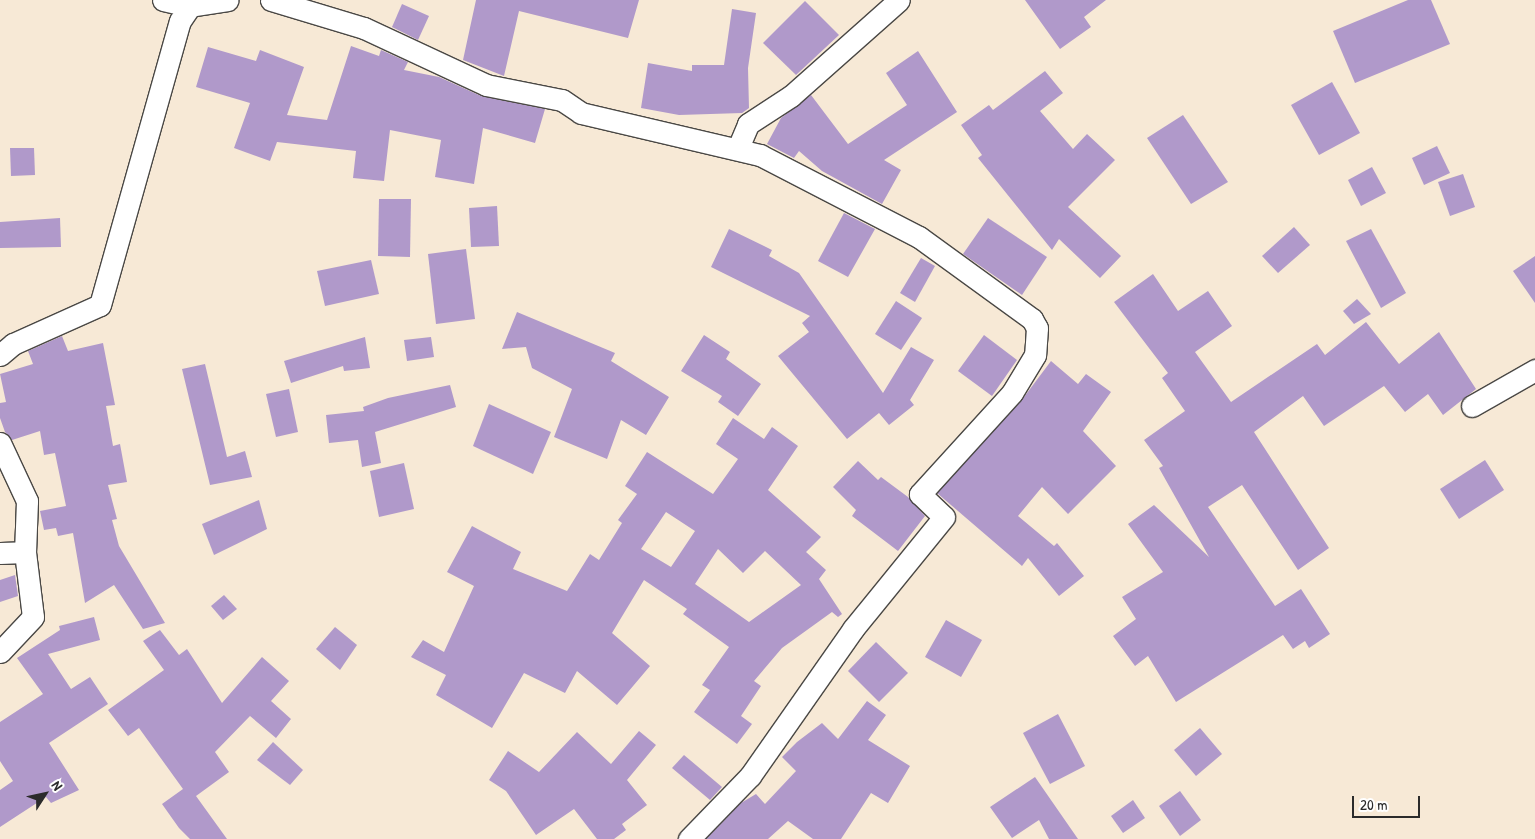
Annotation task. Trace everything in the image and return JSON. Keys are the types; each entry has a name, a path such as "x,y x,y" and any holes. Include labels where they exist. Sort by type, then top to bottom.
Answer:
{"street":[{"path":"163,0 192,3 228,0"},
{"path":"271,0 364,28 486,85 562,100 581,114 738,148 760,155 919,237 1032,319 1039,341 1035,356 1012,392 920,494 944,517 853,629 750,776 689,839"},
{"path":"738,148 748,124 757,115 791,96 899,0"},
{"path":"0,355 13,344 100,305 180,21 192,3"},
{"path":"1472,406 1535,370"},
{"path":"0,443 27,501 25,552 33,617 0,652"},
{"path":"0,553 25,552"}],"building":[{"path":"476,0 639,0 628,38 519,11 504,76 463,60"},
{"path":"1025,0 1106,0 1084,17 1091,27 1060,49"},
{"path":"1408,0 1431,0 1450,44 1355,83 1333,31"},
{"path":"805,1 839,35 796,75 763,43"},
{"path":"402,4 429,16 418,40 392,27"},
{"path":"732,9 756,13 748,68 749,108 742,113 679,115 641,108 648,63 692,71 692,65 724,65"},
{"path":"351,46 379,56 381,50 408,62 404,70 439,77 481,96 545,109 535,143 483,128 474,184 435,177 441,140 390,130 384,181 353,178 356,151 277,142 270,161 234,148 250,103 196,87 208,47 256,61 260,50 304,67 287,115 327,120"},
{"path":"918,51 957,112 884,160 901,170 882,204 822,171 799,151 794,158 767,144 781,118 811,95 848,144 907,105 886,73"},
{"path":"1045,71 1063,93 1040,111 1073,149 1087,134 1115,160 1068,207 1121,256 1100,278 1059,239 1052,250 978,158 982,155 961,125 989,105 993,110"},
{"path":"1332,82 1360,133 1319,155 1291,105"},
{"path":"1183,115 1228,182 1191,204 1147,138"},
{"path":"1437,146 1450,173 1424,185 1412,158"},
{"path":"10,148 34,148 35,175 11,176"},
{"path":"1372,167 1386,193 1361,206 1348,180"},
{"path":"1463,174 1475,207 1450,216 1438,182"},
{"path":"379,199 411,199 410,257 378,256"},
{"path":"497,206 499,246 471,247 469,208"},
{"path":"844,213 875,229 848,277 818,261"},
{"path":"60,218 61,247 0,248 0,222"},
{"path":"988,218 1047,257 1022,295 963,254"},
{"path":"1294,227 1310,245 1278,273 1262,256"},
{"path":"729,229 772,250 769,256 799,273 883,393 911,347 934,360 910,400 914,405 889,425 879,413 847,439 778,356 809,332 802,323 810,316 711,267"},
{"path":"1371,229 1406,293 1381,308 1346,241"},
{"path":"466,249 475,319 436,324 428,254"},
{"path":"1535,256 1535,303 1513,271"},
{"path":"921,258 935,266 915,302 900,293"},
{"path":"371,260 379,294 325,306 317,271"},
{"path":"1153,274 1178,311 1208,291 1232,326 1195,352 1231,402 1317,344 1325,355 1366,322 1399,364 1439,332 1476,389 1443,415 1428,394 1405,412 1384,386 1324,426 1303,396 1254,432 1329,548 1298,570 1242,485 1208,507 1275,606 1301,589 1330,634 1309,648 1305,641 1293,649 1283,635 1176,702 1148,656 1135,666 1113,636 1136,619 1122,597 1163,572 1128,524 1154,505 1209,557 1159,468 1163,466 1144,440 1185,411 1162,378 1168,373 1114,302"},
{"path":"1357,299 1371,314 1354,324 1343,311"},
{"path":"896,301 922,318 901,350 875,334"},
{"path":"517,312 615,353 611,361 669,397 646,435 621,420 607,459 554,437 572,389 532,368 526,347 502,349"},
{"path":"704,335 730,352 726,359 761,384 738,416 718,402 722,396 681,371"},
{"path":"984,335 1017,360 992,396 958,371"},
{"path":"62,336 68,351 103,343 115,405 106,406 113,446 120,444 127,482 108,485 117,519 112,520 119,546 165,623 143,629 114,585 85,603 73,533 58,536 56,528 44,530 40,511 66,506 55,453 44,455 40,431 12,440 5,432 0,418 0,403 6,402 0,374 33,364 28,351"},
{"path":"365,337 370,368 344,371 343,366 291,383 284,361"},
{"path":"431,337 434,357 407,361 404,340"},
{"path":"1051,361 1078,384 1086,374 1111,392 1083,431 1116,466 1068,514 1042,487 1018,516 1054,546 1057,543 1084,576 1059,596 1028,558 1022,566 937,493 1021,401"},
{"path":"205,364 227,457 245,451 252,477 210,485 182,369"},
{"path":"450,385 456,407 375,432 381,463 362,467 358,440 329,443 326,415 364,411 363,407 388,398"},
{"path":"289,389 298,432 276,437 266,394"},
{"path":"489,404 551,432 533,474 473,446"},
{"path":"733,418 764,439 772,427 798,446 768,490 821,537 806,552 826,570 819,579 842,614 838,617 832,612 782,648 754,681 761,686 741,716 752,724 737,744 694,712 710,690 702,685 729,647 683,614 687,609 644,580 612,633 650,666 617,705 577,671 565,693 524,673 492,728 436,695 446,675 411,657 423,640 444,652 474,586 447,572 472,526 521,552 513,569 567,591 590,554 599,560 622,523 618,520 637,494 625,486 647,452 713,494 738,459 716,444","holes":["666,512 695,531 671,567 641,549","718,549 743,573 765,551 801,585 749,622 695,584"]},
{"path":"1485,460 1504,490 1459,519 1440,489"},
{"path":"858,461 878,480 881,477 908,497 925,516 898,551 852,516 856,510 833,487"},
{"path":"404,463 414,509 379,517 370,471"},
{"path":"259,500 267,529 214,555 202,524"},
{"path":"15,575 18,596 0,602 0,580"},
{"path":"224,595 237,609 223,620 211,606"},
{"path":"94,617 100,640 48,654 71,689 90,677 108,704 49,743 79,790 51,803 46,797 0,827 0,790 13,781 0,761 0,722 43,694 17,658 60,630 59,626"},
{"path":"946,620 982,640 961,677 925,657"},
{"path":"335,627 357,645 340,670 316,649"},
{"path":"160,630 179,655 187,649 222,703 262,657 289,681 271,701 291,719 276,738 250,716 215,752 229,772 196,796 227,839 190,839 179,828 162,804 183,789 139,728 128,736 108,710 164,670 143,641"},
{"path":"876,642 908,673 879,702 848,671"},
{"path":"867,701 886,715 868,740 910,766 888,803 871,793 841,839 813,839 788,821 768,839 706,839 741,803 756,794 765,804 796,771 782,757 797,742 822,723 838,739"},
{"path":"1058,714 1085,766 1050,784 1023,733"},
{"path":"1200,728 1222,754 1196,776 1174,750"},
{"path":"639,731 656,745 627,780 647,805 622,824 626,830 614,839 597,839 574,809 536,835 506,791 489,780 508,751 539,772 577,732 611,764"},
{"path":"273,742 303,770 290,785 257,760"},
{"path":"684,755 722,787 710,800 672,768"},
{"path":"1035,777 1078,839 1049,839 1039,820 1012,838 990,807"},
{"path":"1180,791 1201,820 1180,836 1159,806"},
{"path":"1133,800 1145,818 1123,833 1111,816"}]}
